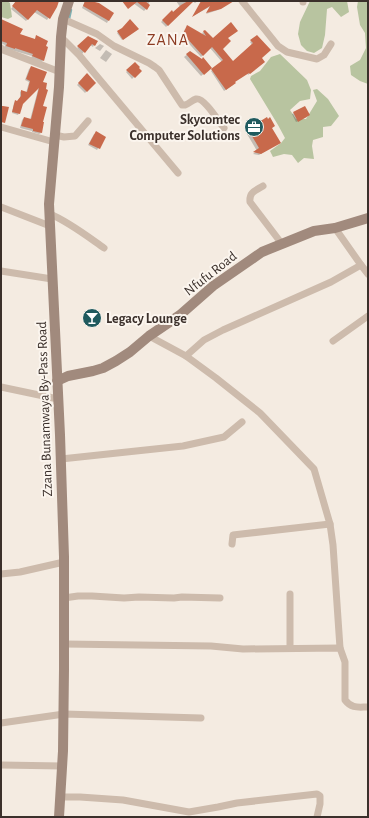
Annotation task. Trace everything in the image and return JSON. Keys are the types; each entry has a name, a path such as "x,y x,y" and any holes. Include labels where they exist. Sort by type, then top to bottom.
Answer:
{"street":[{"name":"Zzana Bunamwaya By-Pass Road","path":"59,817 64,714 64,562 61,459 49,204 60,72 61,37 63,19 69,1"},
{"path":"242,1 278,46 286,52 317,59 324,54 331,44"},
{"path":"63,19 97,34 114,46 149,63 159,70 182,105 196,99 200,100 205,103 224,128"},
{"path":"61,37 79,55 178,173"},
{"path":"1,48 60,72"},
{"path":"1,127 55,139 75,136 88,121"},
{"path":"263,186 251,193 250,202 282,244"},
{"path":"1,207 50,226"},
{"path":"50,214 75,228 104,248"},
{"name":"Nfufu Road","path":"57,381 68,376 103,368 116,361 180,315 213,286 262,252 314,231 334,228 368,218"},
{"path":"334,228 368,274"},
{"path":"186,356 204,340 223,330 331,282 361,266"},
{"path":"1,271 52,279"},
{"path":"333,341 368,316"},
{"path":"149,336 186,356 260,413 314,469 330,524 333,545 340,648 345,662 345,700 349,705 354,707 368,707"},
{"path":"1,387 58,399"},
{"path":"61,459 190,445 224,437 242,422"},
{"path":"232,544 233,535 266,533 330,524"},
{"path":"1,574 20,572 64,562"},
{"path":"290,594 290,648"},
{"path":"64,598 85,596 124,598 174,598 182,596 220,598"},
{"path":"64,644 211,646 243,649 340,648"},
{"path":"1,724 64,714 202,718"},
{"path":"1,765 62,766"},
{"path":"60,797 123,800 189,814 237,803 317,794 320,796 317,817"}],"green space":[{"path":"1,1 7,1 10,3 12,17 8,19 1,17"},
{"path":"310,1 347,1 349,12 341,17 332,7 327,9 325,35 322,48 314,53 307,51 301,45 298,34 300,22"},
{"path":"358,1 368,1 368,84 351,75 350,66 360,60 366,48 365,33 360,25 357,7"},
{"path":"280,54 307,80 311,90 310,99 300,101 290,110 296,119 306,119 317,101 313,90 317,89 328,99 339,116 331,126 323,127 323,137 313,140 312,146 314,159 304,158 298,163 292,155 284,154 273,157 270,151 285,138 250,79 251,76 260,71 271,57"}],"building":[{"path":"16,1 59,1 50,19 37,10 28,20 12,6"},
{"path":"85,1 99,3 114,13 109,21 83,6"},
{"path":"122,1 145,1 150,5 147,10 137,2 128,9"},
{"path":"188,1 194,1 168,26 162,20 172,10 173,12"},
{"path":"201,1 234,1 221,9 206,13 210,6 192,17"},
{"path":"1,19 23,29 20,34 35,39 36,35 48,41 44,61 32,56 33,54 6,46 7,43 1,41"},
{"path":"130,19 139,29 123,40 117,31"},
{"path":"231,22 238,31 228,38 231,41 223,49 233,61 253,43 250,40 257,35 271,50 262,58 265,62 250,74 249,73 235,82 236,83 226,90 211,69 223,60 212,47 203,56 183,34 187,25 206,36 203,31 205,30 213,38"},
{"path":"88,36 98,41 95,46 92,44 85,53 77,46"},
{"path":"190,51 202,59 203,57 212,68 204,75 186,54"},
{"path":"135,62 142,71 135,78 126,70"},
{"path":"31,66 47,72 43,82 47,83 46,89 48,90 43,106 47,107 42,133 21,126 24,117 31,119 39,88 23,104 20,114 12,112 15,100 17,101 21,96 21,90 27,92 30,81 26,79"},
{"path":"87,73 96,83 87,92 78,83"},
{"path":"1,106 9,107 5,123 1,122"},
{"path":"305,106 310,115 298,122 293,112"},
{"path":"267,117 268,119 270,117 275,126 272,128 281,143 261,154 253,152 259,148 249,131 251,130 249,128"},
{"path":"96,131 106,137 100,149 89,144"}],"waterway":[{"path":"69,19 71,10"}],"place":[{"name":"Skycomtec Computer Solutions","path":"254,127"},
{"name":"Legacy Lounge","path":"92,318"}],"district":[{"name":"ZANA","path":"168,39"}]}
